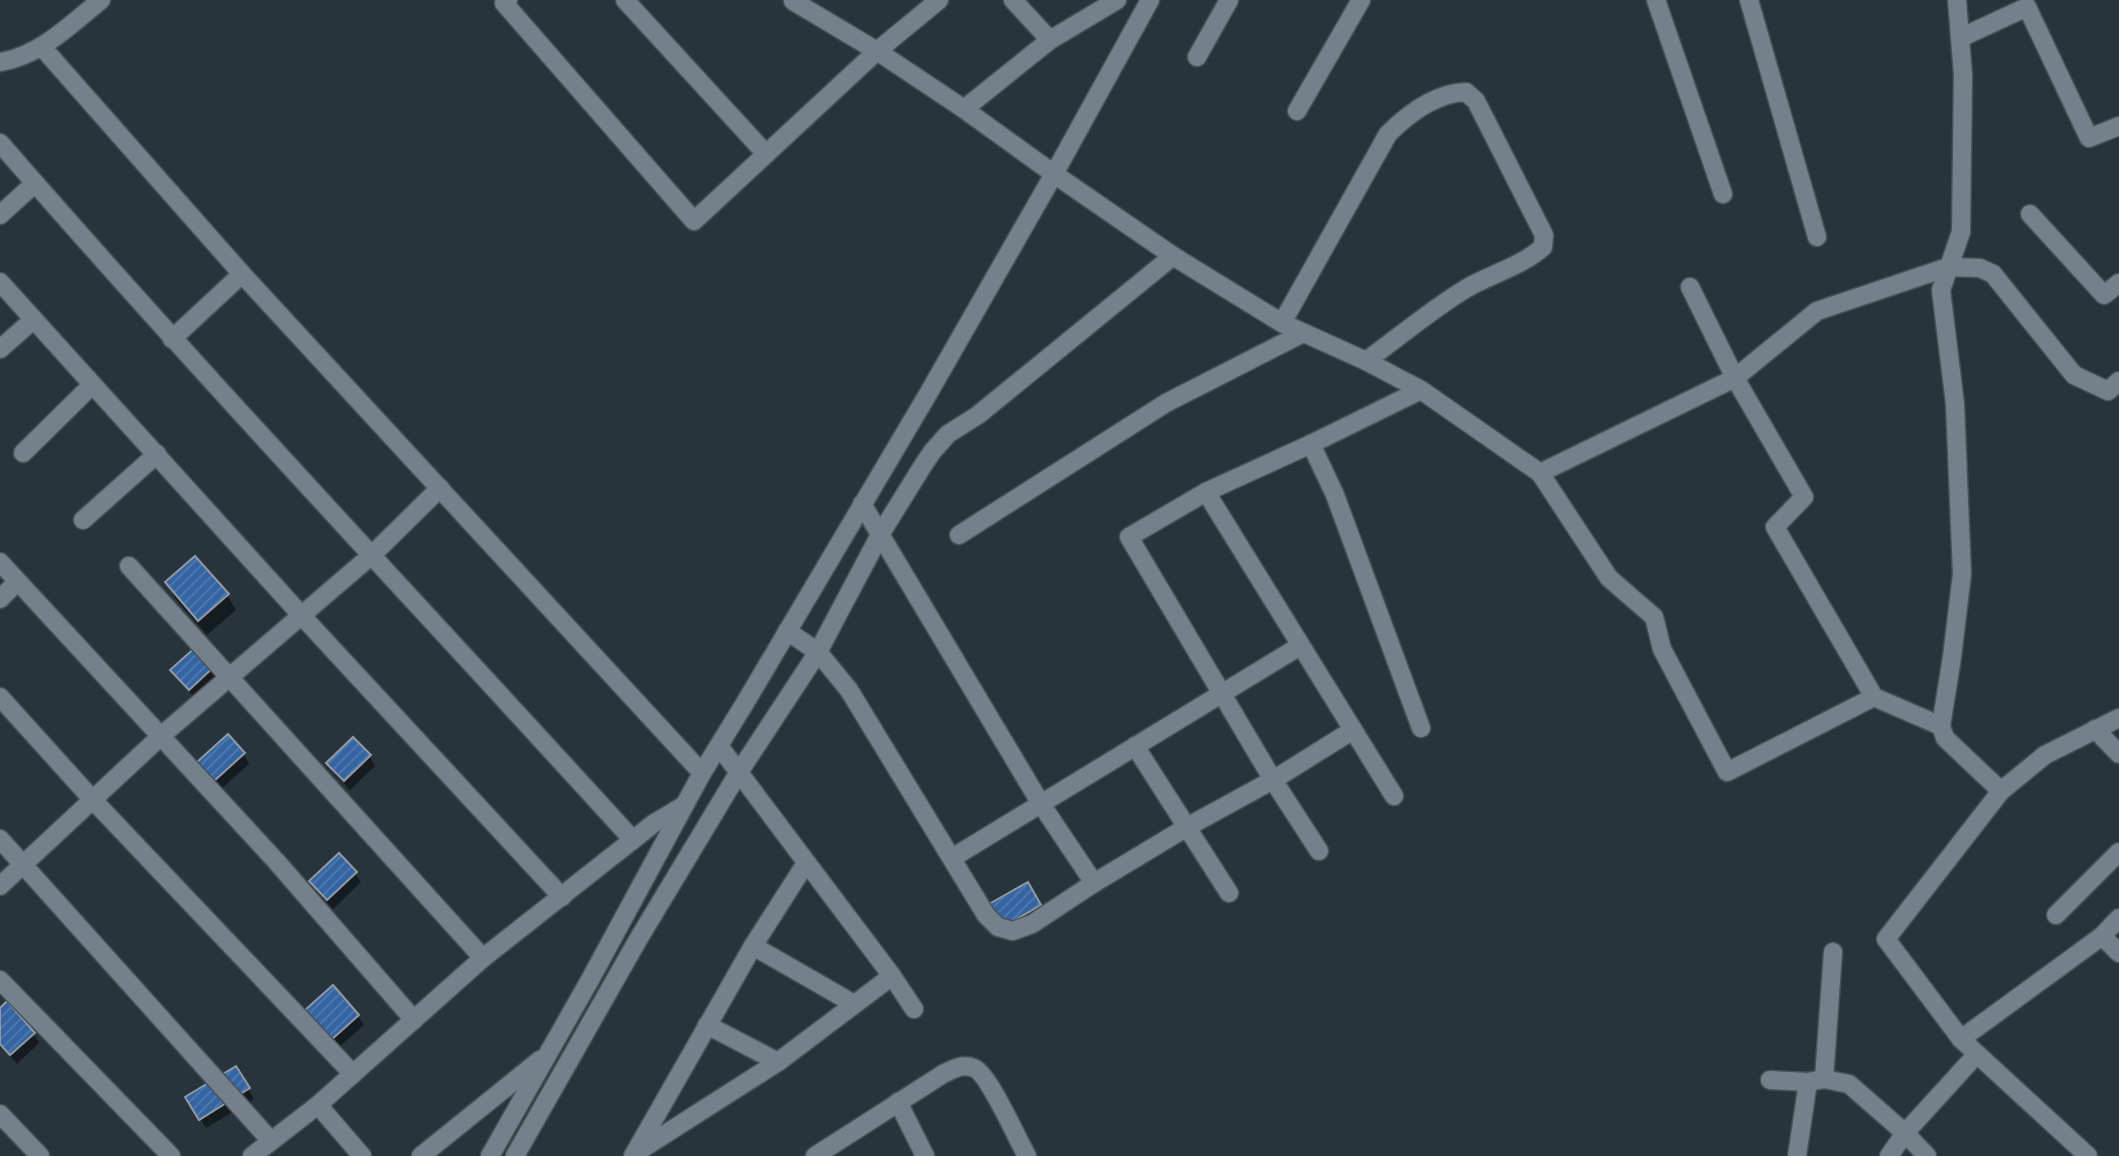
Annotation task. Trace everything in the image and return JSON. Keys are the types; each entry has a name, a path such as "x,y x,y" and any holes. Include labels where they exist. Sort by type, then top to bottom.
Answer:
{"street":[{"path":"3,59 42,47 101,0"},
{"path":"625,0 766,154"},
{"path":"791,0 877,51 964,109 1173,256 1282,323 1366,361 1421,390 1540,473 1609,578 1654,617 1662,649 1727,772 1874,697"},
{"path":"505,1 694,221 877,51 939,0"},
{"path":"1013,0 1050,40"},
{"path":"964,109 1050,40 1117,0"},
{"path":"515,1156 639,938 730,761 791,634 871,518 1060,178 1150,0"},
{"path":"1197,57 1229,0"},
{"path":"1297,111 1361,0"},
{"path":"1656,0 1723,194"},
{"path":"1749,0 1816,237"},
{"path":"1957,0 1963,75 1961,232 1941,289 1955,404 1962,574 1941,726 1945,738 2001,791"},
{"path":"1960,38 2027,7 2090,138 2119,126"},
{"path":"42,47 242,274 702,773"},
{"path":"1282,323 1388,134 1403,119 1422,107 1454,93 1466,92 1476,100 1544,235 1543,247 1535,255 1457,294 1366,361"},
{"path":"0,143 172,339 373,554 633,840"},
{"path":"0,215 35,183"},
{"path":"2030,214 2104,295 2119,283"},
{"path":"490,1156 702,773 730,761 814,650 871,518 948,435 978,415 1173,256"},
{"path":"1540,473 1735,378 1817,311 1948,267 1980,268 1993,274 2074,375 2108,391 2119,381"},
{"path":"172,339 242,274"},
{"path":"0,282 302,616 562,897"},
{"path":"1690,288 1735,378 1804,497 1775,527 1874,697 1941,726"},
{"path":"0,349 33,320"},
{"path":"959,535 1166,403 1303,333"},
{"path":"23,453 92,385"},
{"path":"1319,851 1273,780 1129,537 1206,492 1421,390"},
{"path":"1311,444 1335,495 1421,728"},
{"path":"83,520 157,454"},
{"path":"0,887 160,736 373,554 440,488"},
{"path":"1206,492 1394,796"},
{"path":"871,518 1041,804 1094,883"},
{"path":"0,562 275,861 414,1020"},
{"path":"129,566 483,958"},
{"path":"0,598 18,582"},
{"path":"791,634 814,650 849,690 986,915 998,927 1013,931 1032,924 1094,883 1187,827 1273,780 1353,730"},
{"path":"952,858 1300,646"},
{"path":"0,697 92,799 353,1074"},
{"path":"2079,1153 1961,1039 1886,939 2001,791 2045,755 2119,718"},
{"path":"2095,729 2119,754"},
{"path":"1135,746 1229,893"},
{"path":"730,761 914,1009"},
{"path":"252,1156 318,1105 483,958 653,824 684,805"},
{"path":"0,839 271,1141"},
{"path":"2056,915 2119,852"},
{"path":"634,1155 753,946 806,863"},
{"path":"1961,1039 2102,936 2119,918"},
{"path":"2102,936 2119,953"},
{"path":"753,946 854,1004"},
{"path":"1797,1156 1828,1082 1833,951"},
{"path":"634,1155 778,1062 892,976"},
{"path":"0,980 171,1156"},
{"path":"707,1025 778,1062"},
{"path":"421,1156 548,1053"},
{"path":"1889,1156 1905,1133 1977,1054"},
{"path":"815,1156 943,1074 961,1066 975,1068 986,1079 1027,1156"},
{"path":"1770,1080 1828,1082 1905,1133 1927,1156"},
{"path":"898,1102 925,1156"},
{"path":"318,1105 362,1156"},
{"path":"0,1115 40,1156"}],"building":[{"path":"195,556 229,594 198,621 165,582"},
{"path":"198,645 216,665 189,690 170,670"},
{"path":"228,734 245,753 214,781 197,762"},
{"path":"353,737 371,755 344,781 326,763"},
{"path":"339,853 357,872 327,900 309,881"},
{"path":"1028,882 1041,905 1003,927 989,904"},
{"path":"333,985 359,1015 331,1040 305,1010"},
{"path":"7,1001 35,1033 10,1055 0,1044 0,1008"},
{"path":"236,1066 250,1088 199,1120 185,1097"}]}
